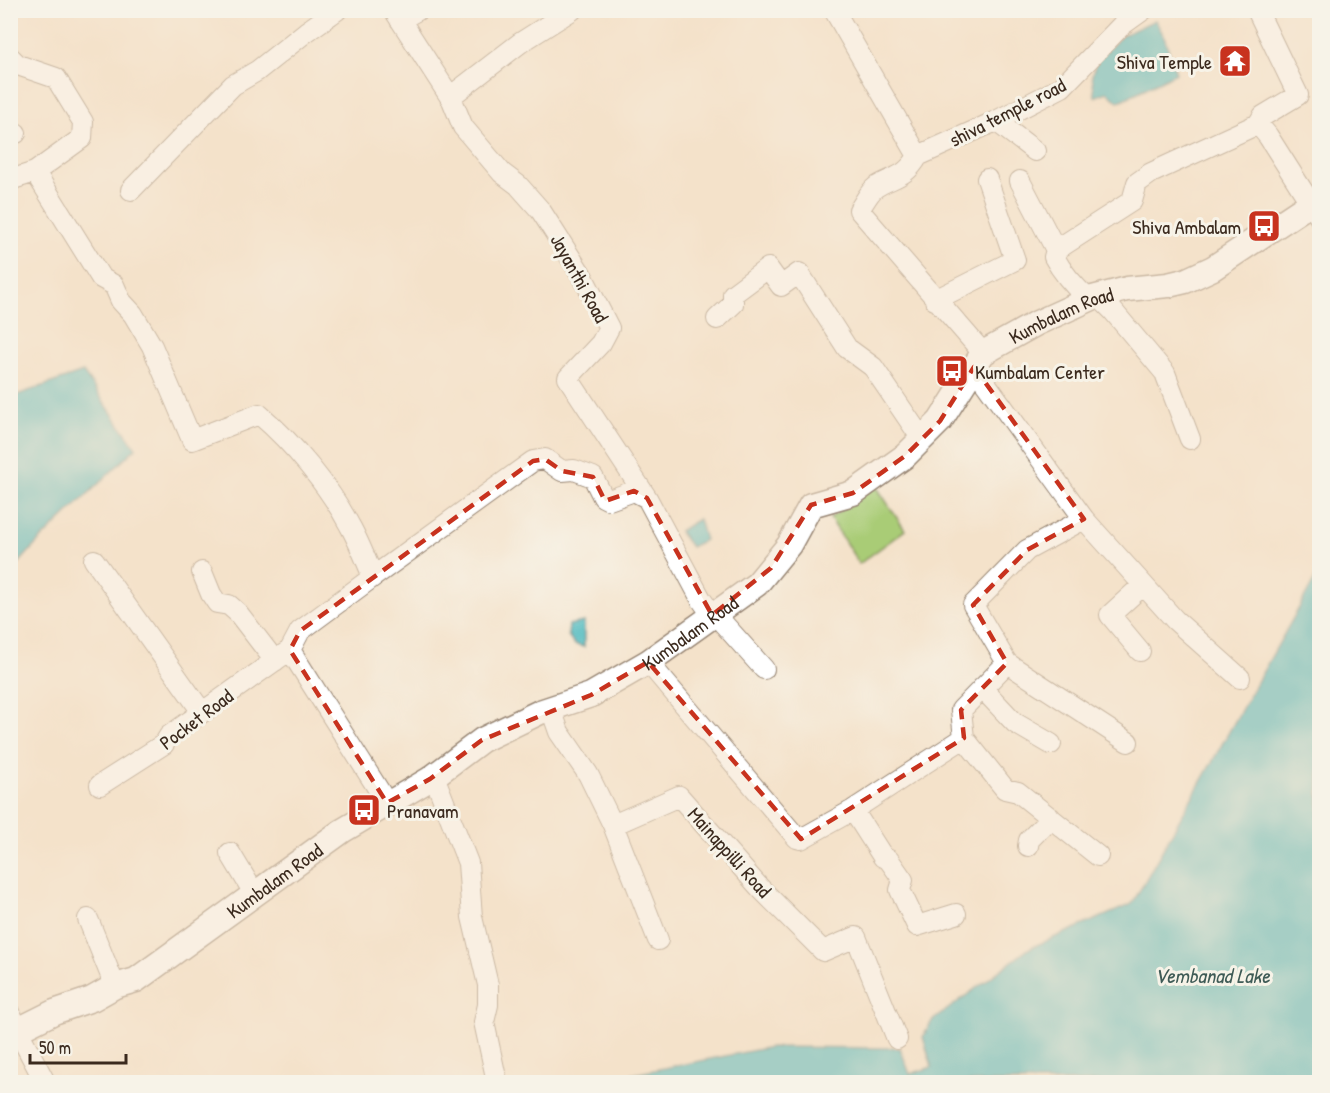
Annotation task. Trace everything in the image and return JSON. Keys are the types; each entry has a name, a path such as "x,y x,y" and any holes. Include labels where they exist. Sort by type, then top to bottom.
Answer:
{"main road":[{"name":"Kumbalam Road","path":"13,1026 92,999 115,986 136,980 342,831 434,776 482,740 540,712 591,695 648,662 757,584 789,545 811,505 853,493 905,456 940,421 979,360 1093,298 1127,289 1185,281 1213,268 1316,206"}],"street":[{"path":"131,190 233,85 257,71 337,10"},
{"path":"397,15 418,10"},
{"path":"450,97 520,43 572,10"},
{"path":"834,10 918,156 902,176 874,188 859,210 935,300 979,360 1084,519 1175,620 1240,678"},
{"name":"shiva temple road","path":"918,156 996,122 1062,87 1122,25 1143,10"},
{"path":"1190,440 1165,373 1113,310 1069,281 1054,257 1056,250 1132,201 1137,183 1151,173 1258,124 1263,116 1298,94 1257,10"},
{"name":"Jayanthi Road","path":"397,15 450,97 463,127 502,173 518,185 541,211 583,277 609,328 601,343 568,378 647,498 701,599 764,669"},
{"path":"10,180 35,172 82,138 83,122 56,78 13,64"},
{"path":"996,122 1035,151"},
{"path":"1258,124 1316,206"},
{"path":"35,172 101,278 114,285 121,301 138,322 152,346 192,440 259,414 274,426 321,481 350,526 373,577"},
{"path":"935,300 1016,260 987,179"},
{"path":"1020,181 1056,250"},
{"path":"717,319 733,304 733,294 768,268 781,286 799,273 847,348 873,367 922,439"},
{"name":"Pocket Road","path":"100,785 164,744 169,736 282,655 300,631 533,461 545,459 562,471 574,470 593,477 603,497 609,500 634,491 647,498"},
{"path":"1084,519 1027,550 973,605 1007,663 1128,742"},
{"path":"94,560 202,712"},
{"path":"202,572 217,603 229,604 282,655 387,803"},
{"path":"1140,651 1110,615 1143,585"},
{"path":"648,662 797,838 801,839 853,810 964,738"},
{"path":"1007,663 961,710 964,738 1005,789 1018,792 1098,856"},
{"path":"982,688 1015,723 1051,744"},
{"path":"550,709 559,732 588,774 613,825 658,940"},
{"path":"434,776 468,863 472,917 488,985 488,1005 484,1022 497,1083"},
{"name":"Mainappilli Road","path":"613,825 679,796 760,888 823,951 856,937 897,1039"},
{"path":"853,810 883,857 889,860 903,880 900,890 916,926 957,914"},
{"path":"1028,846 1029,840 1051,818"},
{"path":"230,853 254,893"},
{"path":"88,919 115,986"},
{"path":"13,1026 45,1083"}],"highlighted area":[{"path":"974,367 1084,519 1027,550 973,605 1007,663 961,710 964,738 801,839 648,662 591,695 482,740 430,779 387,803 290,650 300,631 533,461 545,459 562,471 593,477 605,501 634,491 647,498 712,615 771,568 811,505 853,493 905,456 940,421"}],"green space":[{"path":"876,486 905,530 859,564 830,518"}],"water":[{"path":"1155,20 1164,36 1176,73 1118,102 1107,92 1095,97 1092,75 1096,63 1121,36"},
{"path":"83,372 136,448 38,542 11,572 11,397"},
{"path":"699,519 705,540 691,547 679,531"},
{"name":"Vembanad Lake","path":"1319,572 1319,1082 593,1082 771,1047 900,1048 910,1074 932,1067 923,1037 932,1021 1030,948 1132,904"},
{"path":"584,622 584,647 574,644 568,635 569,625"}],"place":[{"name":"Shiva Temple","path":"1235,61"},
{"name":"Shiva Ambalam","path":"1264,226"},
{"name":"Kumbalam Center","path":"952,371"},
{"name":"Pranavam","path":"364,810"}]}
